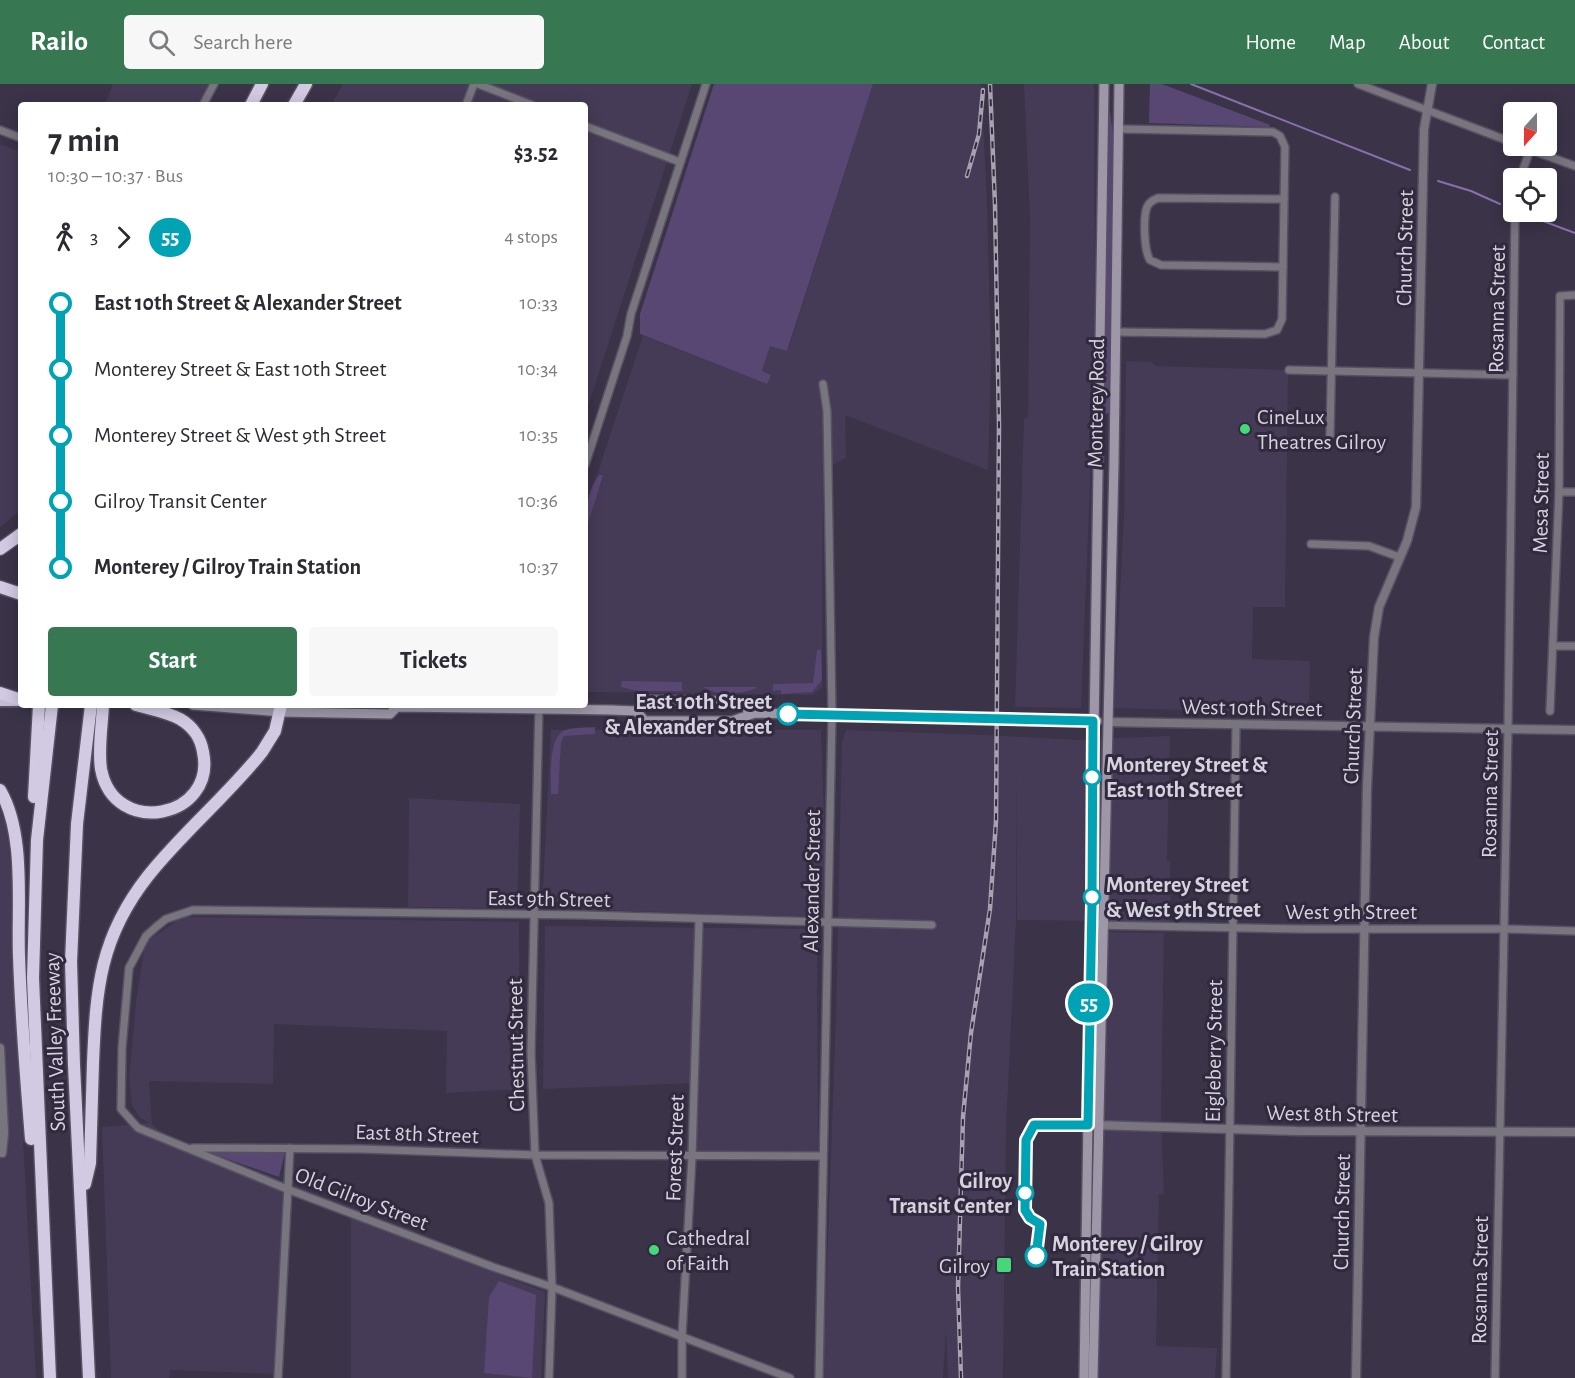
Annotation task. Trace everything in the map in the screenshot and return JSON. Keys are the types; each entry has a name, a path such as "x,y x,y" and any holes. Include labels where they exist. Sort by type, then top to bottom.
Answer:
{"highway":[{"path":"253,102 262,84"},
{"path":"296,102 306,84"},
{"path":"0,549 18,536"},
{"path":"0,587 18,593"},
{"path":"0,693 18,699"},
{"path":"0,701 18,700"},
{"path":"34,909 34,772 39,708"},
{"name":"South Valley Freeway","path":"50,1378 34,1013 34,909 40,806 52,708"},
{"name":"South Valley Freeway","path":"88,1378 71,962 76,836 91,708"},
{"path":"103,708 100,759 105,781 111,792 126,806 137,811 159,813 183,804 193,795 204,772 205,760 203,748 190,727 180,719 145,708"},
{"path":"81,1200 90,1163 97,988 113,934 127,906 147,877 262,752 275,731 281,708"},
{"path":"0,790 9,810 17,845 21,997 47,1321"}],"main road":[{"name":"Monterey Road","path":"1084,1378 1104,84"},
{"name":"Monterey Road","path":"1093,1378 1116,332 1119,84"},
{"path":"636,711 645,700 733,701 755,713"},
{"path":"281,708 390,714 394,708"},
{"path":"563,708 636,711 645,721 732,722 755,713 1108,722"}],"street":[{"path":"205,102 214,84"},
{"path":"467,102 476,84 524,102"},
{"path":"588,455 705,84"},
{"path":"1358,84 1503,139"},
{"name":"Church Street","path":"1356,1378 1367,788 1375,622 1384,590 1407,541 1416,507 1424,139 1432,84"},
{"path":"588,127 680,162"},
{"path":"1116,332 1265,334 1278,330 1282,319 1285,147 1281,136 1269,132 1119,129"},
{"path":"0,130 18,137"},
{"path":"1547,156 1575,166"},
{"path":"1330,436 1335,197"},
{"path":"1283,267 1157,264 1150,260 1146,252 1146,229 1147,208 1158,198 1284,199"},
{"name":"Rosanna Street","path":"1495,1378 1508,729 1515,222"},
{"name":"Mesa Street","path":"1550,711 1559,492 1560,296 1575,296"},
{"path":"1289,370 1513,375"},
{"name":"Alexander Street","path":"819,1378 832,715 827,411 823,384"},
{"path":"1559,492 1575,492"},
{"path":"1311,544 1369,546 1399,557"},
{"path":"1553,646 1575,646"},
{"name":"Chestnut Street","path":"539,708 531,1053 535,1155 549,1203 552,1287 549,1378"},
{"name":"West 10th Street","path":"1108,722 1575,730"},
{"name":"Eigleberry Street","path":"1226,1378 1236,724"},
{"name":"East 9th Street","path":"166,919 193,910 582,915 932,925"},
{"name":"Old Gilroy Street","path":"166,919 146,936 129,968 122,1048 121,1109 138,1128 286,1189 493,1268 552,1287 682,1335 790,1378"},
{"name":"Forest Street","path":"682,1378 699,920"},
{"name":"West 9th Street","path":"1092,925 1575,931"},
{"path":"0,1048 4,1132 2,1153"},
{"name":"West 8th Street","path":"1088,1125 1361,1131 1575,1132"},
{"name":"East 8th Street","path":"190,1148 442,1151 535,1155 823,1156"},
{"path":"278,1378 286,1189 290,1148"}],"shaded area":[{"path":"113,84 209,84 200,102 106,102"},
{"path":"343,84 692,84 588,407 588,102 333,102"},
{"path":"714,84 873,84 787,351 770,346 762,371 771,375 767,384 640,334 640,314"},
{"path":"873,84 981,84 987,200 991,365 988,470 845,415 846,458 823,469 822,687 813,695 588,692 588,502 643,336 767,384 762,372 770,345 788,350"},
{"path":"1024,84 1094,84 1095,362 1081,708 1015,707 1024,418 1028,418 1030,218"},
{"path":"1150,84 1162,84 1270,125 1269,127 1149,123"},
{"path":"1110,111 1114,142 1110,412 1106,414 1104,413 1108,117"},
{"path":"0,144 18,151 18,512 0,527"},
{"path":"1126,361 1152,362 1155,366 1288,370 1285,607 1253,607 1252,659 1310,661 1309,714 1114,708 1124,516"},
{"path":"599,475 603,475 588,523 588,500"},
{"path":"817,650 821,650 822,680 812,692 781,694 781,690 773,691 773,684 813,683"},
{"path":"622,681 682,682 682,691 638,691 621,687"},
{"path":"704,687 756,687 757,688 730,694"},
{"path":"595,727 595,734 564,736 561,742 558,794 551,794 553,749 560,734 569,729"},
{"path":"551,730 821,730 825,843 822,917 542,908"},
{"path":"846,730 1080,740 1170,736 1167,861 1170,861 1170,922 1017,920 1016,771 1016,920 1006,1127 1003,1378 948,1378 946,1329 943,1378 823,1378 836,1015 842,741"},
{"path":"409,798 520,804 517,908 408,907"},
{"path":"0,809 6,826 11,868 13,957 36,1378 0,1378"},
{"path":"182,917 519,922 520,1089 446,1093 447,1031 274,1024 273,1084 149,1081 152,1124 173,1143 283,1188 273,1374 170,1370 169,1378 111,1378 102,1127 150,1123 140,1118 132,1105 129,1079 136,1003 145,943"},
{"path":"545,926 811,929 817,931 818,1153 695,1154 694,1083 543,1089"},
{"path":"1108,932 1164,933 1161,1116 1164,1194 1159,1194 1156,1346 1217,1348 1215,1378 1096,1378"},
{"path":"207,1152 285,1152 279,1177"},
{"path":"351,1218 545,1292 541,1378 351,1378"},
{"path":"499,1281 536,1295 532,1378 484,1373 489,1297"}],"waterway":[{"path":"1191,84 1410,170"},
{"path":"1438,181 1471,191 1500,204"},
{"path":"1546,222 1575,233"}],"railway":[{"path":"961,1378 958,1287 963,1117 971,1033 990,909 996,821 999,425 995,205 990,84"},
{"path":"967,176 979,134 983,90"}],"bus line":[{"name":"55","path":"788,714 1093,721 1088,1125 1034,1125 1026,1140 1025,1210 1030,1218 1040,1224 1036,1256"}],"place":[{"name":"CineLux Theatres Gilroy","path":"1245,429"},
{"name":"East 10th Street & Alexander Street","path":"788,714"},
{"name":"Monterey Street & East 10th Street","path":"1092,777"},
{"name":"Monterey Street & West 9th Street","path":"1092,897"},
{"name":"Gilroy Transit Center","path":"1025,1193"},
{"name":"Cathedral of Faith","path":"654,1250"},
{"name":"Monterey / Gilroy Train Station","path":"1036,1256"},
{"name":"Gilroy","path":"1004,1265"}]}
